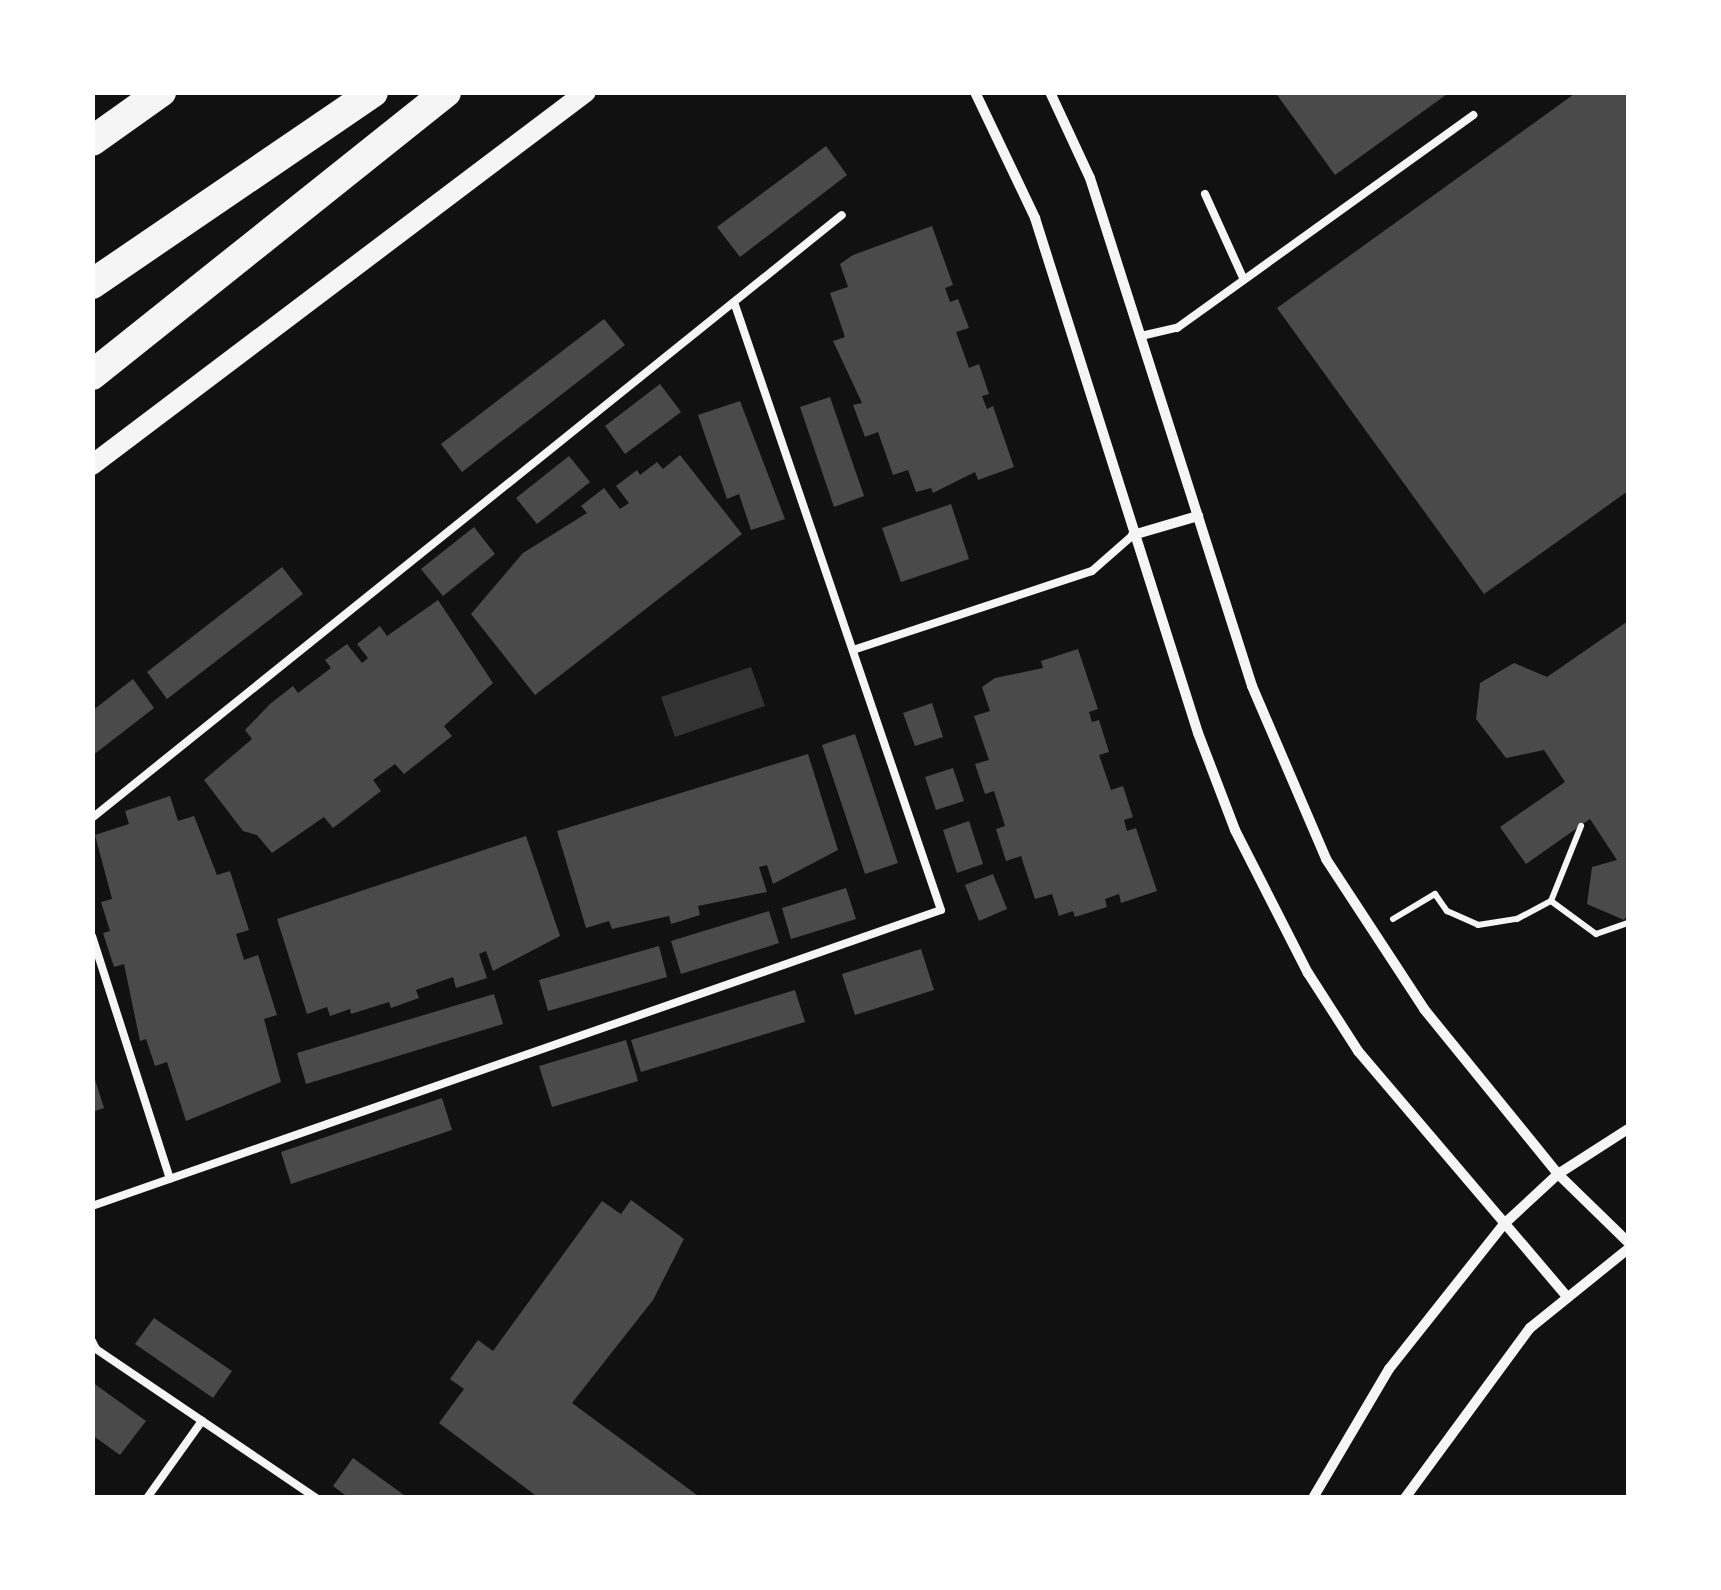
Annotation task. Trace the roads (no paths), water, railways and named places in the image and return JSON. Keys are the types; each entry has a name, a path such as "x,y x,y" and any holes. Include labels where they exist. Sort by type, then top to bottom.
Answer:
{"highway":[{"path":"92,142 162,92"},
{"path":"92,284 373,92"},
{"path":"92,376 446,92"}],"main road":[{"path":"92,465 586,92"}],"street":[{"path":"975,92 1035,218 1133,535 1235,830 1308,973 1358,1051 1565,1294"},
{"path":"1050,92 1090,178 1252,686 1326,859 1424,1008 1558,1174 1628,1246 1565,1294 1478,1393 1405,1498"},
{"path":"1133,535 1198,516"},
{"path":"1313,1498 1389,1369 1503,1225 1558,1174 1628,1129"}],"lane":[{"path":"1141,336 1177,328 1473,116"},
{"path":"1205,194 1244,280"},
{"path":"92,818 842,215"},
{"path":"92,1206 941,910 734,302"},
{"path":"853,650 1092,572 1133,535"},
{"path":"92,936 170,1179"},
{"path":"92,1341 316,1498"},
{"path":"147,1498 202,1421"}]}
